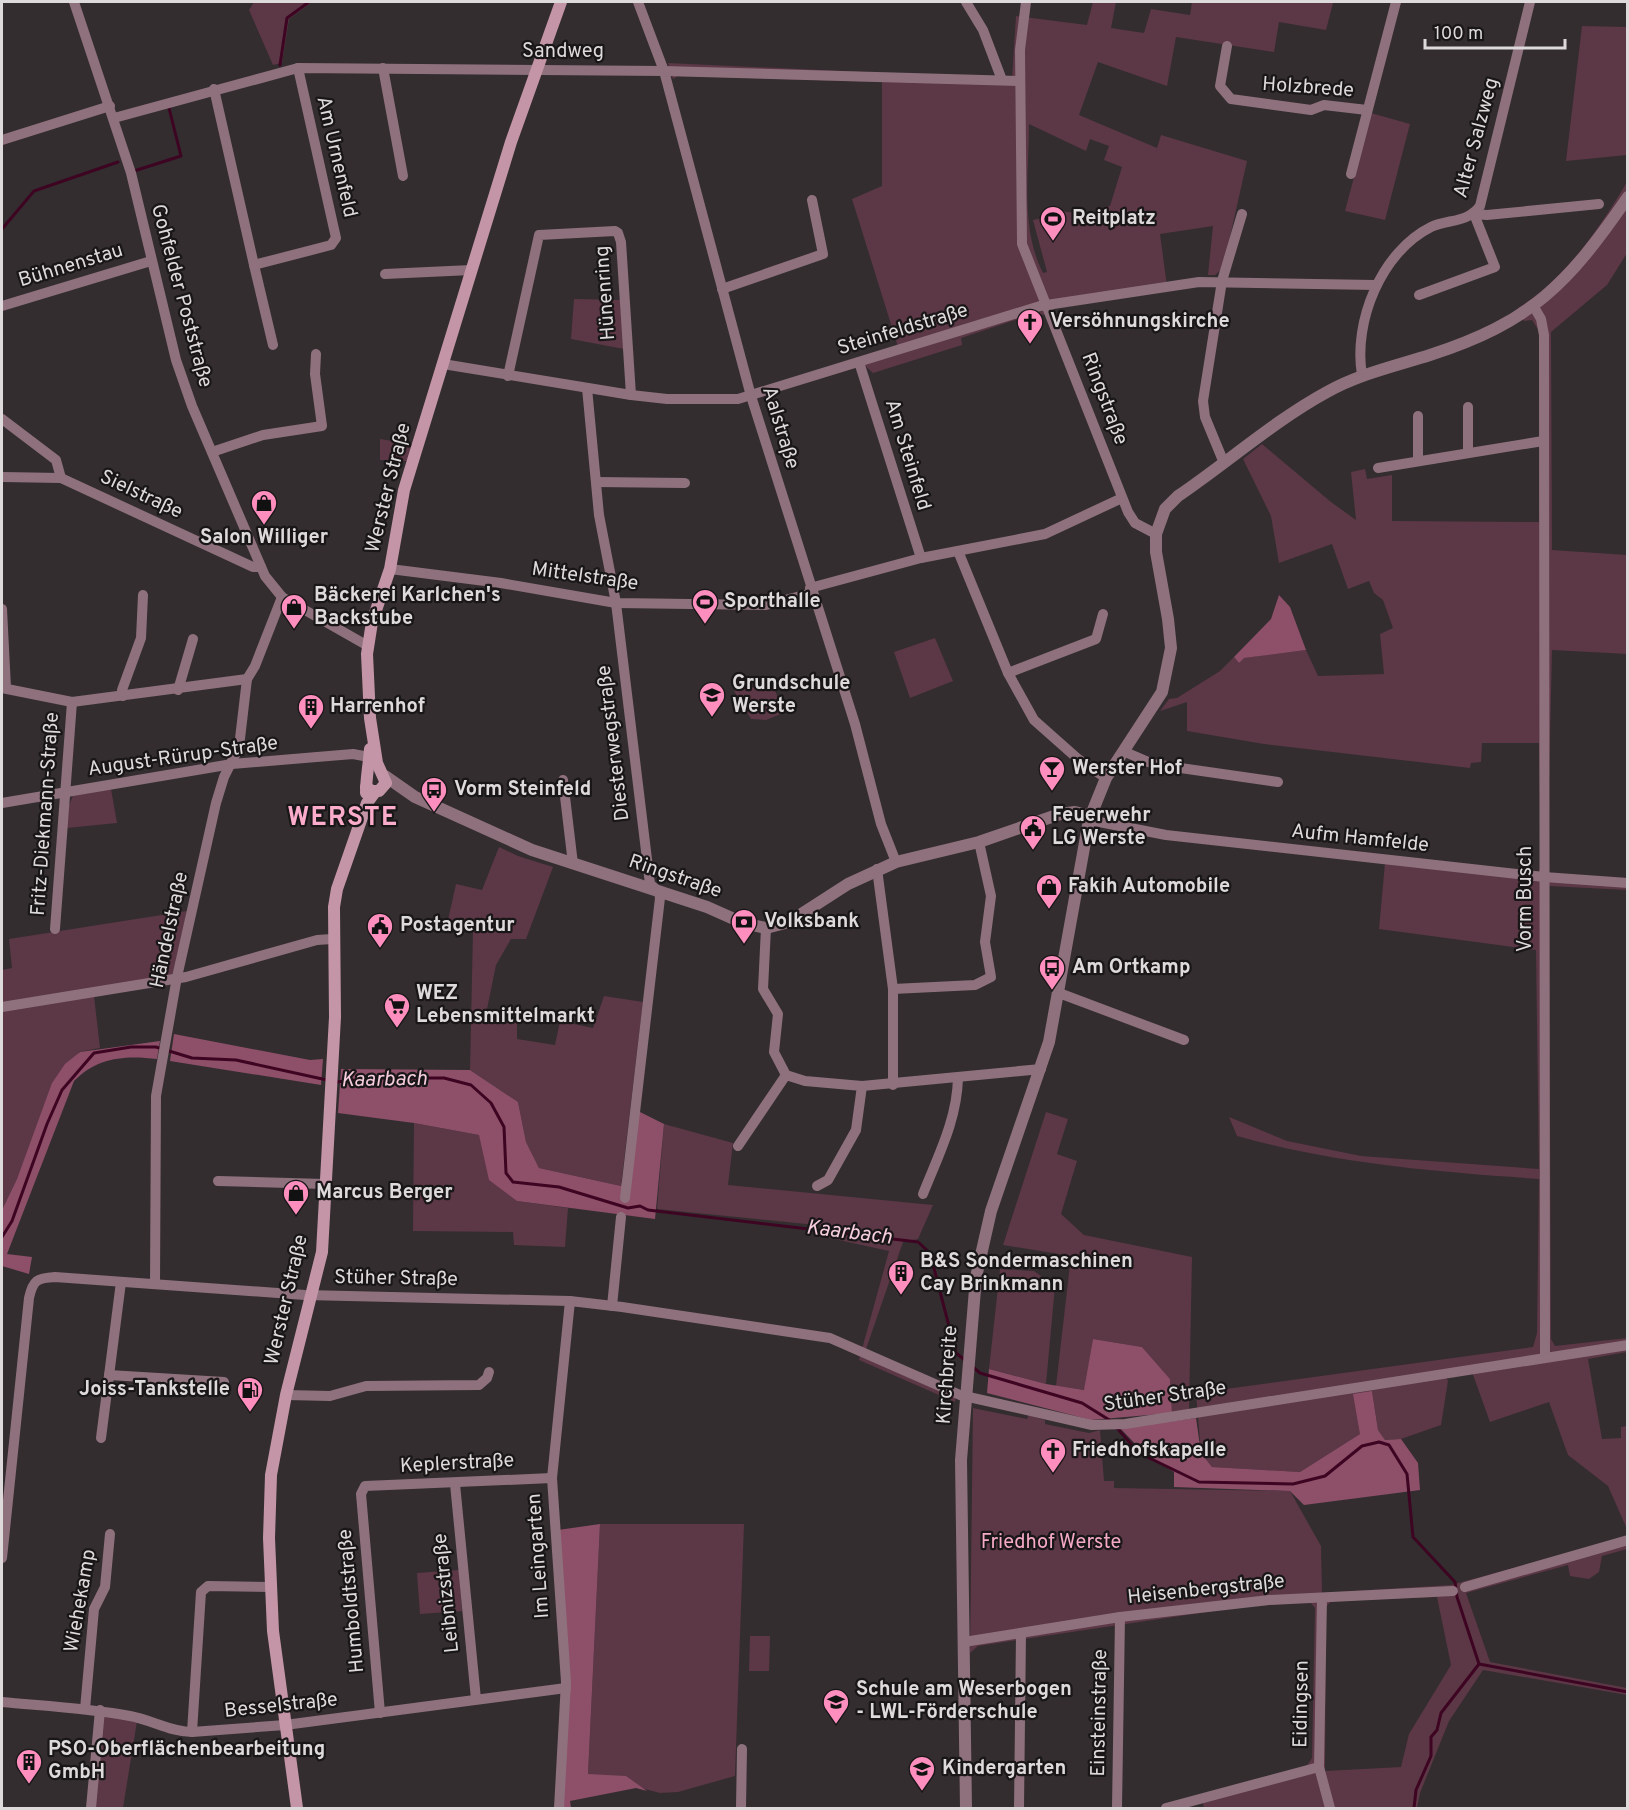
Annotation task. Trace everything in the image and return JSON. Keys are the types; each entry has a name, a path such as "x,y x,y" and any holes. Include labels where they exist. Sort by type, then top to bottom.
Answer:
{"main road":[{"name":"Werster Straße","path":"373,790 365,780 369,757 368,646 372,622 390,569 404,490 471,270 535,70 561,2"},
{"name":"Werster Straße","path":"370,718 377,763 383,774 385,787 373,790"},
{"path":"368,773 375,771 383,774"},
{"name":"Werster Straße","path":"297,1809 273,1631 269,1518 272,1475 286,1395 322,1252 335,1005 332,939 335,897 373,790"}],"street":[{"name":"Gohfelder Poststraße","path":"74,2 131,173 176,360 212,453 261,567 282,597 368,646"},
{"name":"Aalstraße","path":"638,2 664,71 751,396 855,724 881,824 896,862"},
{"path":"966,2 983,30 1002,80"},
{"name":"Ringstraße","path":"1026,2 1020,50 1020,234 1022,244 1122,498 1135,523 1156,534"},
{"name":"Holzbrede","path":"1351,174 1396,2"},
{"name":"Alter Salzweg","path":"1362,375 1360,355 1364,325 1375,285 1415,238 1430,228 1474,214 1480,206 1530,2"},
{"name":"Holzbrede","path":"1227,46 1220,86 1231,99 1311,110 1324,105 1367,110"},
{"name":"Sandweg","path":"114,118 298,68 664,71 1020,81"},
{"name":"Am Urnenfeld","path":"254,265 331,245 336,238 298,68"},
{"path":"383,68 403,176"},
{"path":"214,89 273,345"},
{"path":"2,140 110,106"},
{"path":"722,289 823,254 812,200"},
{"path":"1041,1069 862,1086 806,1081 786,1075 774,1052 778,1014 763,989 766,928 789,922 848,884 896,862 979,842 1060,814 1075,812 1090,818 1106,778 1162,692 1171,648 1156,552 1156,534 1165,509 1178,496 1311,402 1362,375 1472,340 1534,307 1557,288 1593,248 1626,201"},
{"path":"1474,214 1486,215 1599,204"},
{"path":"1224,463 1203,410 1222,281 1242,214"},
{"name":"Alter Salzweg","path":"1419,295 1495,267 1474,214"},
{"name":"Hünenring","path":"508,376 540,235 615,231 621,242 631,395"},
{"name":"Bühnenstau","path":"2,306 151,261"},
{"path":"385,274 471,270"},
{"name":"Steinfeldstraße","path":"443,364 631,395 667,399 738,399 1047,305 1222,281 1375,285"},
{"name":"Vorm Busch","path":"1534,307 1543,326 1545,1356"},
{"path":"212,453 263,435 322,426 315,374 316,354"},
{"name":"Am Steinfeld","path":"859,362 921,558"},
{"name":"Diesterwegstraße","path":"587,388 596,482 616,603 650,884 659,892 626,1198"},
{"path":"1468,407 1468,452"},
{"path":"1418,416 1418,461"},
{"path":"2,418 56,460 61,478"},
{"path":"1378,468 1543,441"},
{"name":"Sielstraße","path":"2,477 61,478 253,567 261,567"},
{"path":"596,482 685,483"},
{"name":"Mittelstraße","path":"390,569 501,583 616,603 766,605 921,558 1045,534 1122,498"},
{"path":"958,551 1008,673 1034,720 1078,759 1106,778"},
{"path":"123,696 122,690 141,638 143,595"},
{"name":"Händelstraße","path":"155,1284 156,1096 177,977 216,803 224,777 239,747 247,679 255,666 282,597"},
{"path":"2,609 4,688 72,702 178,690 247,679"},
{"path":"1008,673 1096,639 1103,614"},
{"path":"178,690 194,639"},
{"name":"Fritz-Diekmann-Straße","path":"55,929 72,702"},
{"path":"1123,751 1153,764 1278,782"},
{"name":"August-Rürup-Straße","path":"2,803 232,764 353,754 369,757"},
{"name":"Ringstraße","path":"383,774 415,797 532,850 742,922 766,928"},
{"path":"563,780 573,864"},
{"name":"Ringstraße","path":"373,790 415,797"},
{"name":"Aufm Hamfelde","path":"1090,818 1166,835 1544,878 1628,883"},
{"name":"Kirchbreite","path":"966,1809 961,1460 968,1354 982,1244 1002,1176 1041,1069 1059,993 1090,818"},
{"path":"893,989 975,985 991,977 985,942 991,896 979,842"},
{"path":"877,869 893,989 892,1084"},
{"path":"2,1006 186,977 317,940 332,939"},
{"path":"1059,993 1184,1040"},
{"path":"738,1146 786,1075"},
{"path":"923,1194 946,1137 957,1101 958,1078"},
{"path":"817,1186 828,1180 856,1130 862,1086"},
{"path":"218,1181 325,1184"},
{"path":"612,1306 621,1218"},
{"name":"Stüher Straße","path":"2,1558 29,1298 36,1279 55,1277 312,1295 570,1301 612,1306 830,1338 966,1396 1050,1418 1092,1425 1125,1424 1545,1356 1628,1345"},
{"path":"101,1438 121,1282"},
{"name":"Im Leingarten","path":"559,1809 566,1688 552,1478 570,1301"},
{"path":"286,1395 330,1396 366,1386 479,1385 487,1378 489,1372"},
{"path":"109,1375 224,1382"},
{"name":"Keplerstraße","path":"365,1486 455,1484 462,1480 552,1478"},
{"name":"Leibnizstraße","path":"455,1484 476,1699"},
{"name":"Humboldtstraße","path":"365,1486 361,1494 380,1713"},
{"name":"Wiehekamp","path":"85,1709 94,1609 105,1587 110,1534"},
{"path":"1465,1587 1628,1540"},
{"path":"192,1732 201,1592 208,1586 271,1587"},
{"name":"Heisenbergstraße","path":"964,1642 1120,1617 1269,1599 1453,1591"},
{"name":"Eidingsen","path":"1322,1598 1319,1767 1330,1809"},
{"name":"Einsteinstraße","path":"1117,1809 1120,1617"},
{"path":"1018,1809 1021,1633"},
{"name":"Besselstraße","path":"2,1702 100,1710 134,1717 181,1732 192,1732 285,1725 566,1688"},
{"path":"91,1809 100,1710"},
{"path":"741,1809 742,1749"},
{"path":"1166,1809 1319,1767"}],"green space":[{"path":"254,2 312,2 289,19 282,63 273,65 249,10"},
{"path":"1093,2 1116,2 1111,28 1144,33 1151,9 1190,15 1192,2 1333,3 1326,30 1279,22 1274,52 1176,37 1167,86 1098,62 1079,115 1157,148 1161,135 1247,161 1223,268 1215,275 1208,275 1213,226 1160,234 1167,286 1055,303 1044,315 1036,313 961,338 962,345 873,373 862,363 899,350 852,199 882,186 882,82 678,76 673,79 668,63 1012,79 1016,16 1087,25","holes":["1029,124 1086,151 1090,139 1109,146 1104,160 1122,167 1110,206 1105,206 1102,216 1060,211 1060,214 1033,220 1047,272 1043,273 1036,256 1028,219"]},
{"path":"1582,26 1627,27 1627,155 1566,161"},
{"path":"1371,113 1410,124 1385,220 1345,211"},
{"path":"1627,182 1627,253 1607,285 1551,332 1552,550 1627,555 1628,654 1552,650 1547,869 1548,873 1627,879 1627,890 1549,886 1551,1339 1555,1346 1627,1338 1627,1352 1588,1359 1602,1439 1621,1438 1621,1427 1627,1426 1627,1529 1608,1486 1568,1455 1549,1402 1490,1422 1472,1372 1445,1376 1448,1381 1441,1425 1401,1439 1385,1440 1378,1430 1372,1391 1360,1434 1300,1472 1212,1467 1201,1453 1196,1393 1533,1347 1537,1333 1539,1179 1425,1170 1312,1154 1237,1136 1229,1117 1287,1141 1361,1156 1539,1169 1536,950 1379,929 1385,863 1536,880 1541,864 1539,743 1482,743 1481,762 1471,763 1470,768 1264,744 1187,731 1187,702 1160,711 1169,699 1177,698 1220,671 1234,657 1239,663 1243,658 1306,650 1318,676 1384,674 1380,634 1393,628 1383,600 1374,593 1369,581 1348,589 1332,544 1279,563 1271,516 1243,459 1262,444 1356,520 1351,472 1365,469 1367,479 1392,475 1392,521 1539,522 1539,331 1532,320 1524,321 1518,308 1551,282 1580,251"},
{"path":"574,299 620,300 624,349 571,339"},
{"path":"380,439 411,444 408,461 380,460"},
{"path":"935,638 953,681 910,698 894,652"},
{"path":"773,684 783,713 766,720 751,719 734,691"},
{"path":"111,789 117,823 67,828 69,805 73,796"},
{"path":"499,847 518,856 553,867 526,939 511,939 496,965 486,1014 517,1020 517,1039 555,1045 560,1021 593,1028 604,996 643,1002 621,1186 539,1168 526,1142 518,1102 470,1070 473,930 446,929 456,884 482,890"},
{"path":"187,911 173,975 2,1003 2,970 12,968 9,939"},
{"path":"94,996 100,1048 79,1052 2,1210 2,1010"},
{"path":"1046,1112 1068,1119 1057,1154 1077,1161 1061,1214 1084,1235 1192,1257 1189,1410 1172,1413 1170,1379 1142,1347 1093,1339 1085,1390 1056,1386 1071,1256 1003,1245"},
{"path":"414,1123 479,1135 517,1201 568,1208 565,1247 514,1245 513,1232 413,1231"},
{"path":"664,1124 733,1143 728,1185 933,1205 918,1239 903,1242 865,1352 957,1392 955,1402 859,1360 889,1251 825,1237 826,1226 657,1209"},
{"path":"1000,1269 1034,1271 1055,1286 1046,1384 989,1369"},
{"name":"Friedhof Werste","path":"973,1408 1027,1419 1029,1415 1045,1420 1045,1424 1089,1433 1100,1430 1104,1481 1114,1481 1114,1488 1290,1491 1321,1546 1322,1593 1451,1585 1627,1537 1627,1549 1602,1556 1599,1572 1589,1579 1570,1576 1568,1565 1466,1593 1490,1662 1627,1688 1627,1695 1483,1670 1449,1721 1420,1793 1417,1808 1204,1808 1201,1795 1306,1767 1312,1758 1315,1608 1310,1602 1241,1607 978,1646 970,1653","holes":["1437,1597 1451,1665 1409,1734 1401,1767 1325,1771 1326,1607 1331,1601"]},
{"path":"600,1524 744,1524 735,1776 678,1792 660,1793 588,1774"},
{"path":"459,1570 462,1611 420,1614 417,1573"},
{"path":"750,1636 770,1636 769,1671 749,1671"},
{"path":"99,1715 137,1721 123,1808 90,1808"}],"shaded area":[{"path":"1279,595 1290,607 1306,650 1244,658 1239,663 1234,657 1271,619"},
{"path":"174,1034 310,1060 323,1059 321,1085 170,1061"},
{"path":"160,1041 157,1059 134,1057 102,1062 74,1081 7,1254 32,1257 29,1274 2,1266 2,1210 17,1179 52,1083 65,1064 80,1052"},
{"path":"341,1069 470,1070 518,1102 526,1142 539,1168 621,1186 638,1111 664,1124 655,1219 517,1201 489,1180 479,1135 414,1123 338,1113"},
{"path":"1093,1339 1142,1347 1170,1379 1172,1413 1091,1420 987,1393 989,1369 1046,1384 1084,1390"},
{"path":"1372,1391 1378,1430 1385,1440 1401,1439 1418,1463 1420,1490 1304,1505 1290,1491 1174,1487 1174,1472 1142,1451 1120,1428 1196,1418 1201,1453 1212,1467 1300,1472 1360,1434 1353,1394"},
{"path":"600,1524 588,1774 626,1776 647,1791 636,1788 570,1801 571,1808 562,1808 569,1685 558,1530"}],"waterway":[{"path":"280,65 287,18 309,2"},
{"path":"134,171 181,156 169,108"},
{"path":"2,229 34,191 118,162"},
{"name":"Kaarbach","path":"2,1237 12,1221 47,1124 62,1090 94,1053 131,1047 156,1047 192,1058 236,1060 327,1080"},
{"name":"Kaarbach","path":"336,1082 377,1078 444,1078 471,1085 491,1103 504,1127 506,1173 513,1182 559,1187 628,1208 640,1206 648,1210 918,1242 930,1253 956,1353 966,1361"},
{"name":"Kaarbach","path":"973,1367 980,1373 1082,1403 1111,1421"},
{"name":"Kaarbach","path":"1117,1428 1139,1453 1199,1482 1293,1484 1325,1476 1362,1446 1379,1442 1389,1445 1407,1474 1413,1537 1455,1582 1457,1597 1479,1664 1441,1713 1437,1730 1431,1737 1431,1756 1416,1790 1414,1808"},
{"path":"1479,1664 1628,1692"}],"place":[{"name":"Reitplatz","path":"1053,242"},
{"name":"Versöhnungskirche","path":"1030,345"},
{"name":"Salon Williger","path":"264,526"},
{"name":"Sporthalle","path":"705,625"},
{"name":"Bäckerei Karlchen's Backstube","path":"294,630"},
{"name":"Grundschule Werste","path":"712,718"},
{"name":"Harrenhof","path":"311,730"},
{"name":"Werster Hof","path":"1052,792"},
{"name":"Vorm Steinfeld","path":"434,813"},
{"name":"Feuerwehr LG Werste","path":"1033,851"},
{"name":"Fakih Automobile","path":"1049,910"},
{"name":"Volksbank","path":"744,945"},
{"name":"Postagentur","path":"380,949"},
{"name":"Am Ortkamp","path":"1052,991"},
{"name":"WEZ Lebensmittelmarkt","path":"397,1029"},
{"name":"Marcus Berger","path":"296,1216"},
{"name":"B&S Sondermaschinen Cay Brinkmann","path":"901,1296"},
{"name":"Joiss-Tankstelle","path":"250,1413"},
{"name":"Friedhofskapelle","path":"1053,1474"},
{"name":"Schule am Weserbogen - LWL-Förderschule","path":"836,1725"},
{"name":"PSO-Oberflächenbearbeitung GmbH","path":"29,1785"},
{"name":"Kindergarten","path":"922,1792"}],"district":[{"name":"WERSTE","path":"343,818"}]}
